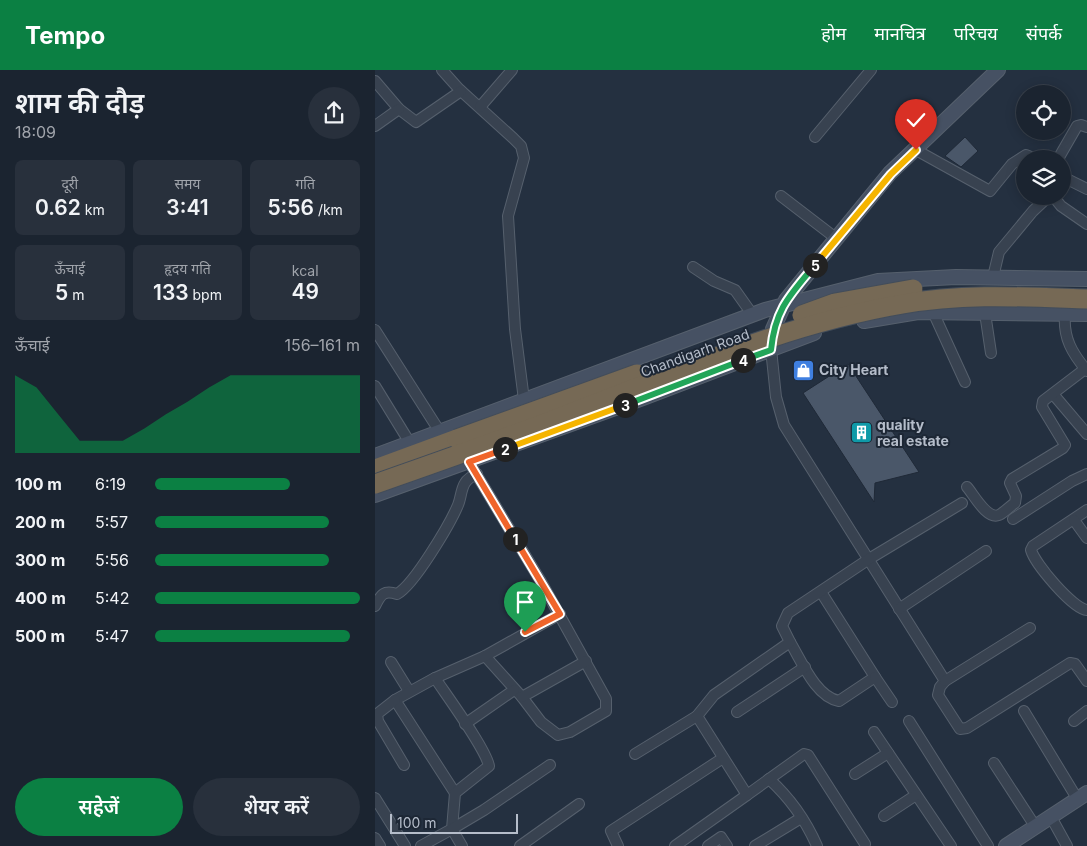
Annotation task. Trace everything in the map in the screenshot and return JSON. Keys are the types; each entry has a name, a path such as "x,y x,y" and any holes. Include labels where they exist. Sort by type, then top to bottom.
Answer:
{"highway":[{"name":"Chandigarh Road","path":"375,469 449,435 835,303 920,288 987,286 1087,288"},
{"path":"375,484 485,446 775,336 840,316 928,300 1001,296 1087,299"}],"main road":[{"path":"771,350 773,329 782,306 891,174 998,70"},
{"path":"375,456 410,443 449,435 524,400 752,314 878,281 956,277 1087,279"},
{"path":"375,496 771,350 831,326 918,312 1087,314"},
{"path":"1006,846 1082,796"}],"street":[{"path":"441,70 521,146 524,158 508,216 515,329 524,400"},
{"path":"480,107 512,70"},
{"path":"815,137 871,70"},
{"path":"375,81 399,109 416,122 461,91"},
{"path":"375,126 399,109"},
{"path":"1063,150 1077,126 1081,124 1087,127"},
{"path":"916,150 990,191 1016,161"},
{"path":"1071,181 1087,189"},
{"path":"781,196 837,239"},
{"path":"993,277 999,252 1039,205"},
{"path":"1060,205 1087,224"},
{"path":"693,267 735,290 752,314"},
{"path":"933,312 965,382"},
{"path":"985,313 991,353"},
{"path":"967,487 988,513 993,516 999,515 1015,502 1016,496 1010,483 1012,479 1065,445 1042,407 1043,401 1086,370 1071,351 1063,329 1065,314"},
{"path":"375,330 449,435"},
{"path":"771,350 776,397 784,425 945,681"},
{"path":"375,386 410,443"},
{"path":"1053,394 1087,434"},
{"path":"469,462 560,614 606,699 607,711 570,732 558,735 541,722 485,656"},
{"path":"375,606 383,593 397,594 410,582 445,529 458,504 464,484 470,477 477,474"},
{"path":"1013,520 1072,481 1087,474"},
{"path":"875,677 839,701 829,699 805,667 790,642 782,626 784,619 788,613 869,559 962,503"},
{"path":"1087,510 1033,546 1031,550 1033,556 1051,580 1076,606 1087,610"},
{"path":"1074,520 1087,538"},
{"path":"899,609 986,551"},
{"path":"821,592 892,702"},
{"path":"404,765 378,721 377,714 409,691 485,656 560,614"},
{"path":"1029,628 940,686 938,695 957,726 963,729 1070,663 1075,664 1087,680"},
{"path":"635,754 697,716 714,695 790,642"},
{"path":"465,724 518,693 585,661"},
{"path":"391,662 409,691"},
{"path":"737,712 805,667"},
{"path":"435,678 488,759 489,766 455,793"},
{"path":"395,700 455,793 452,829 462,846"},
{"path":"1024,711 1082,796"},
{"path":"1074,721 1087,711"},
{"path":"697,716 747,795"},
{"path":"909,721 988,846"},
{"path":"873,732 951,846"},
{"path":"855,774 888,753"},
{"path":"675,846 769,779 796,757 804,754 808,755 865,844"},
{"path":"618,846 611,831 723,758"},
{"path":"994,762 1035,826"},
{"path":"421,846 484,810 551,765"},
{"path":"769,779 781,789 801,818 815,845"},
{"path":"884,816 916,795"},
{"path":"375,798 379,813 405,846"},
{"path":"520,846 579,804"},
{"path":"1051,817 1067,846"},
{"path":"755,846 801,818"},
{"path":"708,846 721,836 727,846"},
{"path":"375,838 380,846"}],"building":[{"path":"965,137 978,151 961,167 945,156"},
{"name":"quality real estate","path":"848,364 919,472 875,483 874,502 803,393"}],"place":[{"name":"City Heart","path":"803,370"},
{"name":"quality real estate","path":"861,433"}],"route":[{"path":"525,632 560,614 469,462 771,350 773,329 786,300 891,174 916,150"}]}
